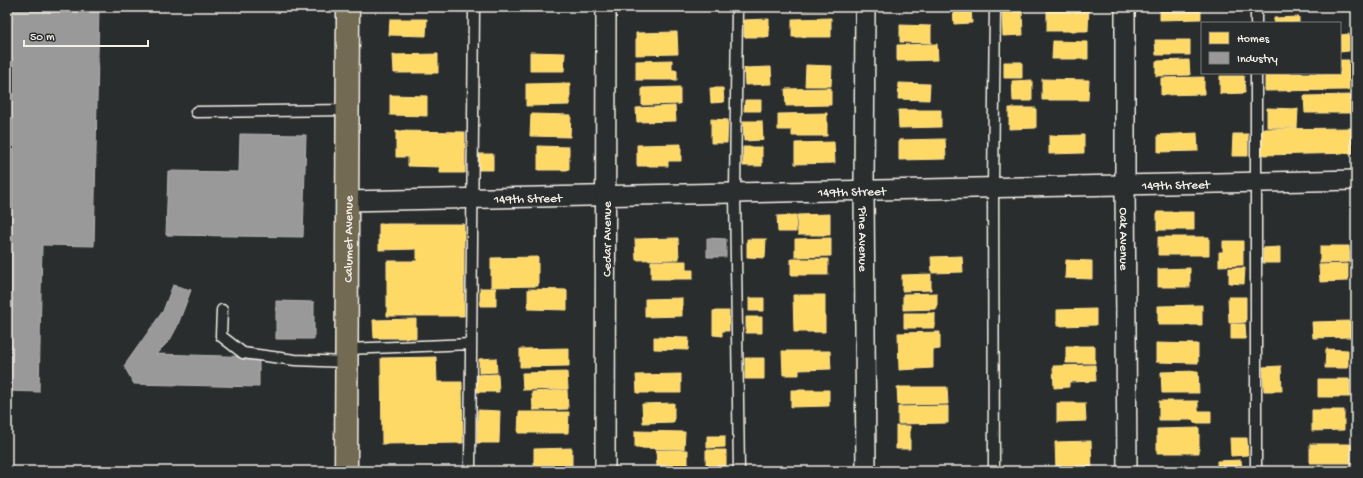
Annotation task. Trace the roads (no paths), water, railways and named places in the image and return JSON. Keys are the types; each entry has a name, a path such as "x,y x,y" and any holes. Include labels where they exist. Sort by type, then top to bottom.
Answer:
{"main road":[{"name":"Calumet Avenue","path":"346,471 348,7"}],"street":[{"name":"Cedar Avenue","path":"605,471 606,7"},
{"name":"Pine Avenue","path":"865,7 864,190 866,471"},
{"name":"Oak Avenue","path":"1125,7 1127,471"},
{"name":"149th Street","path":"347,201 1356,180"}],"lane":[{"path":"470,471 474,7"},
{"path":"737,7 735,193 739,471"},
{"path":"994,471 993,188 995,7"},
{"path":"1256,7 1256,22"},
{"path":"1256,74 1256,471"},
{"path":"196,112 348,110"},
{"path":"222,310 221,336 243,353 295,360 471,344"}]}
